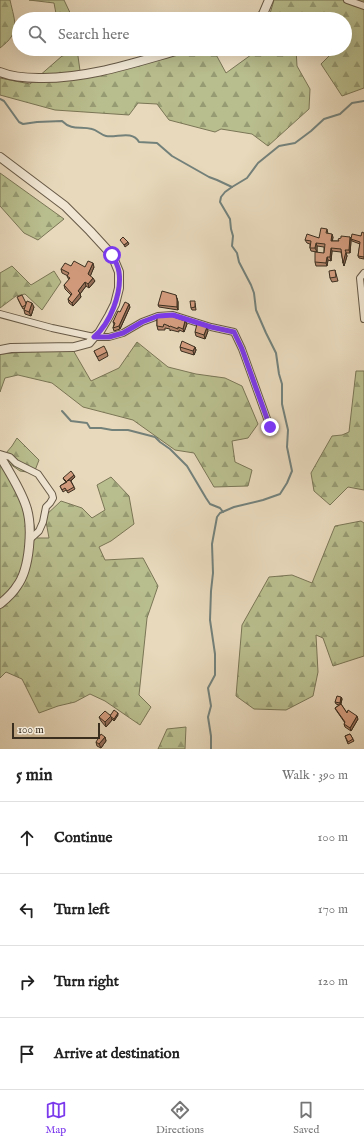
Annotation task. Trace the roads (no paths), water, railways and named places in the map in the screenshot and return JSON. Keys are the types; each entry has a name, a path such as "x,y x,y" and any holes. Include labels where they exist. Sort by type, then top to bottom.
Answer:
{"street":[{"path":"264,12 269,0"},
{"path":"347,0 364,6"},
{"path":"0,72 10,76 29,78 75,77 158,56"},
{"path":"0,157 65,206 109,251 119,272 119,288 115,304 105,324 99,333 89,343 74,347 11,348 0,350"},
{"path":"364,273 360,278 364,319"},
{"path":"0,314 52,328 94,337 109,337 123,333 142,322 158,316 173,315 211,327 234,332 242,349 270,427"},
{"path":"0,455 10,457 16,463 38,474 52,494 53,498 46,507 43,522 39,531 29,540"},
{"path":"0,455 26,506 29,517 28,554 21,579 18,586 0,604"}],"waterway":[{"path":"0,99 4,101 19,122 23,124 62,121 69,126 96,130 102,135 106,136 128,135 136,138 139,142 157,143 172,156 209,177 232,187"},
{"path":"211,749 211,736 208,717 211,706 208,688 215,675 215,654 210,620 213,573 212,544 217,517 220,513 234,507 280,494 292,471 287,447 288,430 282,404 282,384 276,353 256,310 254,293 251,285 239,262 237,253 232,246 233,236 230,219 220,202 221,197 225,192 247,178 258,163 279,146 295,143 324,119 340,114 352,103 364,101"},
{"path":"62,411 71,421 87,423 90,428 128,430 155,437 187,466 210,504 220,508 223,512"}]}
